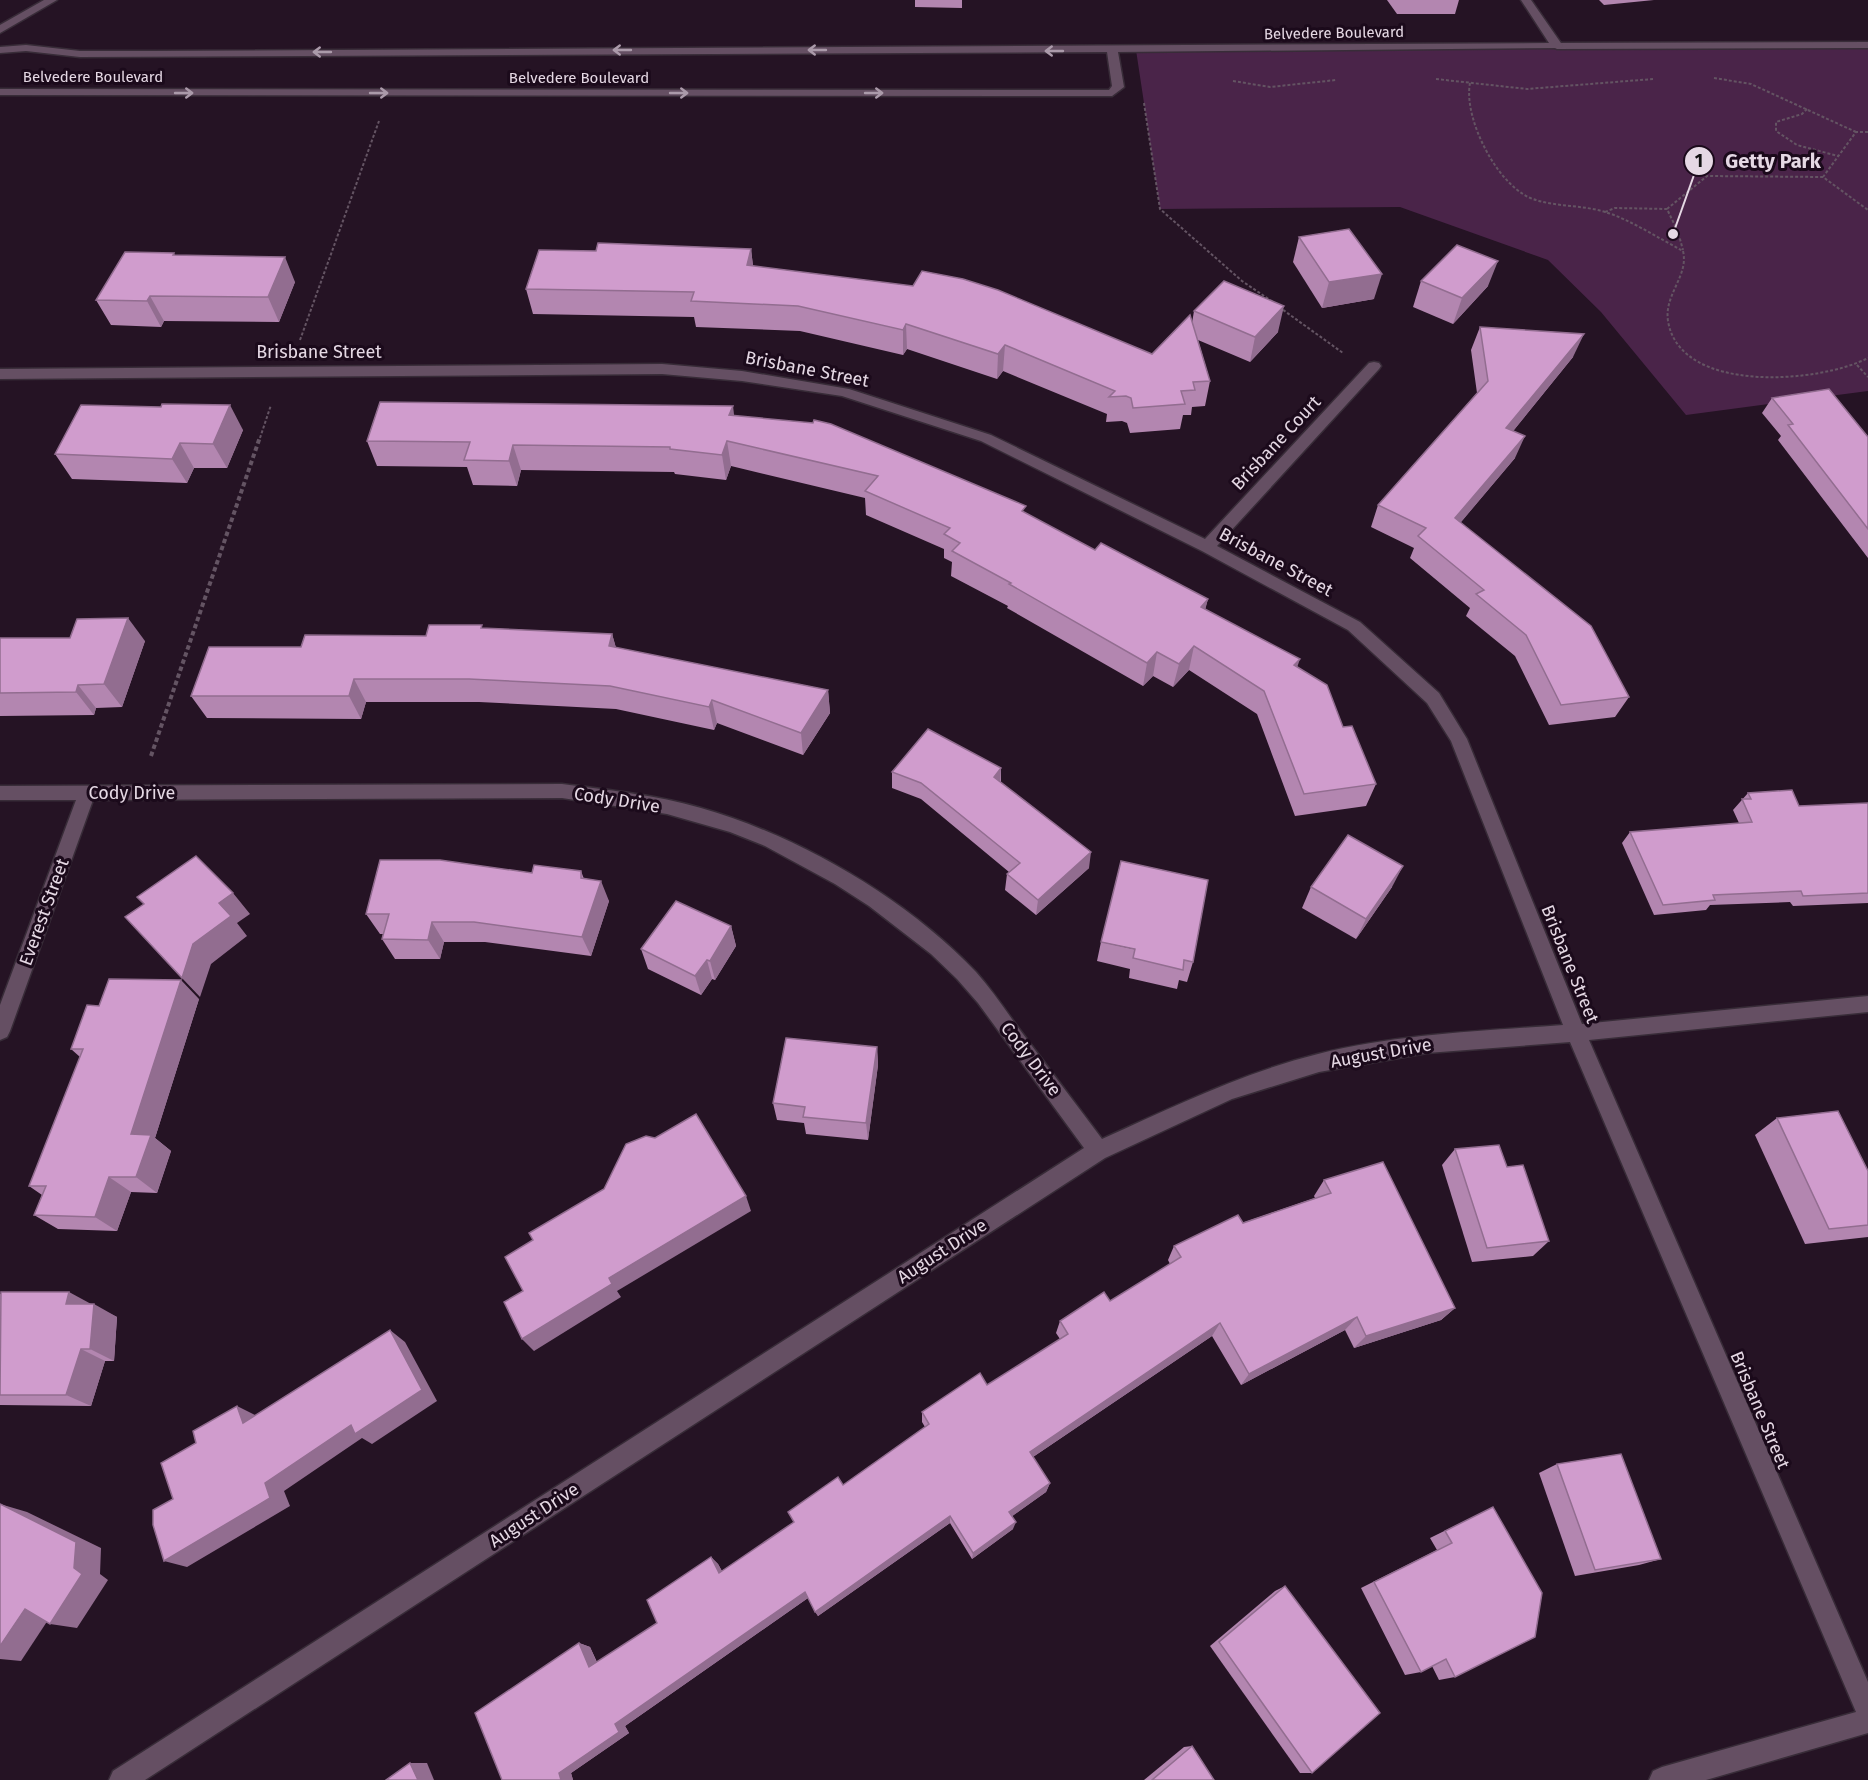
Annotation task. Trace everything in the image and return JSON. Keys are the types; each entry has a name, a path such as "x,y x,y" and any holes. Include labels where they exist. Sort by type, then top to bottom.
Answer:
{"street":[{"path":"0,30 52,0"},
{"path":"1526,0 1557,46"},
{"name":"Belvedere Boulevard","path":"0,50 26,48 80,54 127,54 587,50 1112,51 1868,45"},
{"name":"Belvedere Boulevard","path":"0,92 1112,93 1118,87 1112,51"},
{"name":"Brisbane Court","path":"1207,547 1374,366"},
{"name":"Brisbane Street","path":"0,374 662,369 742,376 844,392 986,438 1207,547 1354,626 1432,699 1459,739 1576,1033 1868,1711"},
{"name":"Cody Drive","path":"0,794 562,791 638,801 702,816 760,836 808,858 871,899 920,935 964,974 992,1007 1098,1151"},
{"name":"Everest Street","path":"0,1031 87,793"},
{"name":"August Drive","path":"122,1780 1098,1151 1228,1091 1319,1063 1427,1044 1576,1033 1868,1004"},
{"path":"1662,1780 1868,1721"}],"path":[{"path":"1427,78 1527,89 1616,84 1659,78"},
{"path":"1705,78 1750,84 1856,132 1868,132"},
{"path":"1227,80 1270,87 1347,80"},
{"path":"1470,83 1468,94 1472,116 1491,159 1508,182 1534,200 1562,207 1605,212 1683,251"},
{"path":"297,348 392,93"},
{"path":"1143,100 1160,209 1242,281 1340,352 1374,366"},
{"path":"1807,109 1802,114 1776,122 1776,131 1784,141 1838,156"},
{"path":"1823,177 1851,142 1856,132"},
{"path":"1605,212 1615,208 1667,209 1707,176 1823,177"},
{"path":"1823,177 1868,210"},
{"path":"1667,209 1678,232 1686,263 1670,298 1667,321 1674,339 1689,357 1726,372 1759,378 1821,373 1857,365 1868,358"},
{"path":"1857,365 1868,377"},
{"path":"151,756 273,401"}],"shaded area":[{"path":"1868,45 1868,391 1686,415 1601,312 1548,260 1400,207 1160,209 1136,50"}],"building":[{"path":"1349,229 1382,274 1329,282 1299,237"},
{"path":"598,243 751,249 747,265 913,286 922,271 963,279 998,290 1152,354 1190,315 1210,381 1193,382 1195,390 1181,391 1185,404 1133,408 1131,398 1109,397 1115,391 1005,345 998,354 906,324 903,330 798,306 691,301 694,292 526,289 539,250 596,251"},
{"path":"1457,245 1498,261 1462,298 1421,281"},
{"path":"125,252 285,257 268,297 150,296 147,301 96,300"},
{"path":"1224,281 1284,306 1255,337 1194,311"},
{"path":"1480,327 1584,334 1506,428 1525,436 1455,518 1591,626 1629,697 1561,705 1526,635 1476,594 1484,590 1418,536 1426,528 1378,505 1488,381"},
{"path":"1829,389 1868,437 1868,529 1788,425 1793,424 1772,398"},
{"path":"380,402 733,406 729,415 813,423 814,420 831,424 1026,506 1022,511 1095,550 1101,543 1208,599 1201,607 1300,659 1294,665 1327,685 1343,727 1352,726 1376,784 1304,794 1264,691 1194,646 1179,664 1157,652 1147,663 952,551 960,543 944,534 950,528 865,491 878,476 727,441 722,455 670,449 670,447 513,445 509,461 464,460 470,442 367,441"},
{"path":"162,404 230,405 213,444 180,443 172,459 55,454 81,405 161,407"},
{"path":"128,618 104,684 78,685 76,692 0,693 0,638 70,638 77,619"},
{"path":"429,625 482,625 481,628 612,634 609,646 828,690 801,733 712,700 709,707 610,686 469,679 354,679 349,696 191,696 209,647 301,647 305,635 426,636"},
{"path":"928,729 1001,768 994,777 1091,852 1038,900 1007,874 1020,863 921,783 892,772"},
{"path":"1792,790 1799,806 1868,803 1868,893 1803,896 1801,891 1713,895 1715,900 1663,905 1630,832 1752,822 1742,799 1751,799 1748,793"},
{"path":"1348,835 1403,866 1366,919 1311,887"},
{"path":"196,856 233,893 219,903 231,916 193,944 182,978 125,917 144,904 137,897"},
{"path":"380,860 440,860 532,873 534,865 581,871 581,878 601,881 582,937 474,922 432,922 428,940 382,939 389,914 366,914"},
{"path":"1121,861 1208,880 1193,962 1184,960 1183,970 1133,958 1135,949 1101,942"},
{"path":"676,901 731,926 710,961 707,960 695,976 641,949"},
{"path":"109,979 181,980 131,1134 151,1135 136,1177 109,1177 95,1217 34,1215 46,1186 29,1186 83,1049 71,1049 87,1005 99,1006"},
{"path":"786,1038 877,1047 866,1123 803,1117 805,1107 773,1103"},
{"path":"1838,1111 1868,1171 1868,1225 1829,1229 1777,1118"},
{"path":"696,1114 746,1196 609,1278 612,1284 522,1339 504,1302 523,1291 505,1257 533,1240 529,1233 604,1189 626,1144 646,1136 655,1138"},
{"path":"1499,1145 1507,1167 1523,1165 1549,1241 1487,1248 1455,1149"},
{"path":"1383,1162 1455,1308 1366,1336 1357,1317 1249,1374 1220,1323 1030,1452 1050,1483 1009,1512 1016,1522 973,1553 950,1516 815,1612 805,1592 615,1724 619,1732 559,1773 561,1780 502,1780 475,1713 579,1643 589,1667 657,1623 647,1600 711,1557 719,1573 794,1522 788,1512 838,1477 843,1485 929,1424 922,1412 980,1373 987,1385 1068,1334 1060,1321 1104,1292 1110,1301 1181,1257 1174,1246 1238,1215 1243,1223 1331,1193 1324,1180"},
{"path":"1,1292 69,1292 66,1304 94,1304 90,1349 81,1349 66,1395 0,1395"},
{"path":"390,1330 422,1390 355,1434 351,1425 265,1483 270,1498 164,1561 153,1525 153,1510 173,1499 161,1463 196,1443 193,1431 237,1406 243,1423"},
{"path":"1621,1454 1661,1559 1595,1570 1557,1464"},
{"path":"0,1504 76,1542 74,1568 82,1574 50,1624 25,1609 0,1646"},
{"path":"1493,1507 1542,1593 1535,1637 1455,1677 1446,1659 1421,1672 1374,1582 1452,1543 1445,1531"},
{"path":"1285,1586 1380,1713 1312,1773 1219,1642"},
{"path":"1192,1746 1214,1780 1152,1780"},
{"path":"410,1763 418,1780 386,1780"}],"place":[{"name":"Getty Park","path":"1673,234"}]}
